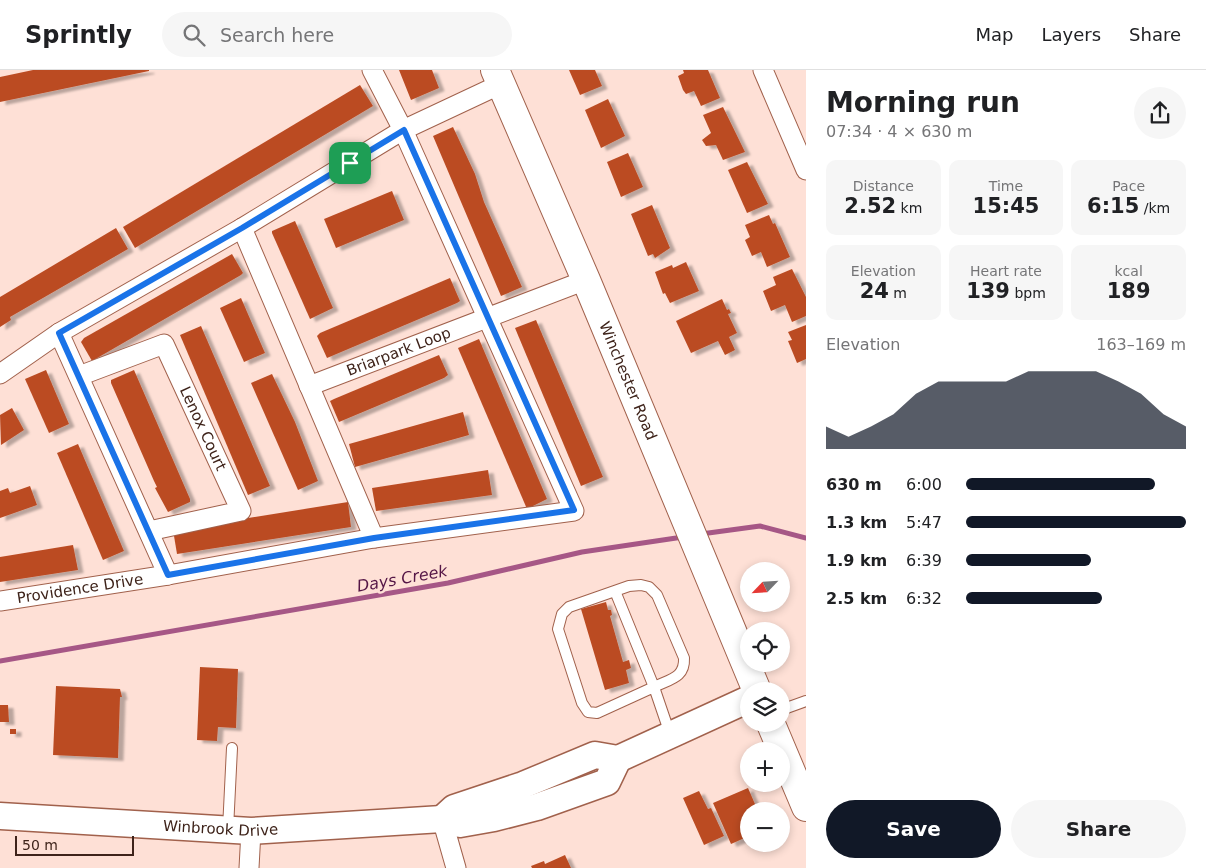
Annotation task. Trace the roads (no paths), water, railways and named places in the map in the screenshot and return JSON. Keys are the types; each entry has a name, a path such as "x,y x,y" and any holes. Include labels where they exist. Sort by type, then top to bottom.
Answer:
{"main road":[{"name":"Winchester Road","path":"498,77 586,280 753,682"},
{"path":"773,732 806,807"}],"street":[{"path":"372,70 404,130 488,317"},
{"path":"763,70 806,170"},
{"path":"0,374 59,333 242,228 404,130 498,77"},
{"path":"242,228 374,538"},
{"name":"Briarpark Loop","path":"309,386 586,280"},
{"name":"Providence Drive","path":"0,600 168,575 374,538 574,510 488,317"},
{"path":"59,333 168,575"},
{"name":"Lenox Court","path":"79,376 164,344 241,511 149,531"},
{"name":"Winbrook Drive","path":"0,816 239,831 442,819 460,824 494,818 582,792 607,782 618,759 740,703"},
{"path":"442,819 456,868"},
{"path":"239,831 249,868"}],"lane":[{"path":"641,585 649,587 657,595 684,658 684,668 679,675 654,687 597,714 588,712 582,703 558,629 562,614 570,607 615,591 641,585"},
{"path":"615,591 654,687 670,734"},
{"path":"790,707 806,702"},
{"path":"232,748 239,831"}],"waterway":[{"name":"Days Creek","path":"701,534 760,526 806,538"},
{"name":"Days Creek","path":"0,661 448,583 582,552 683,537"}]}
